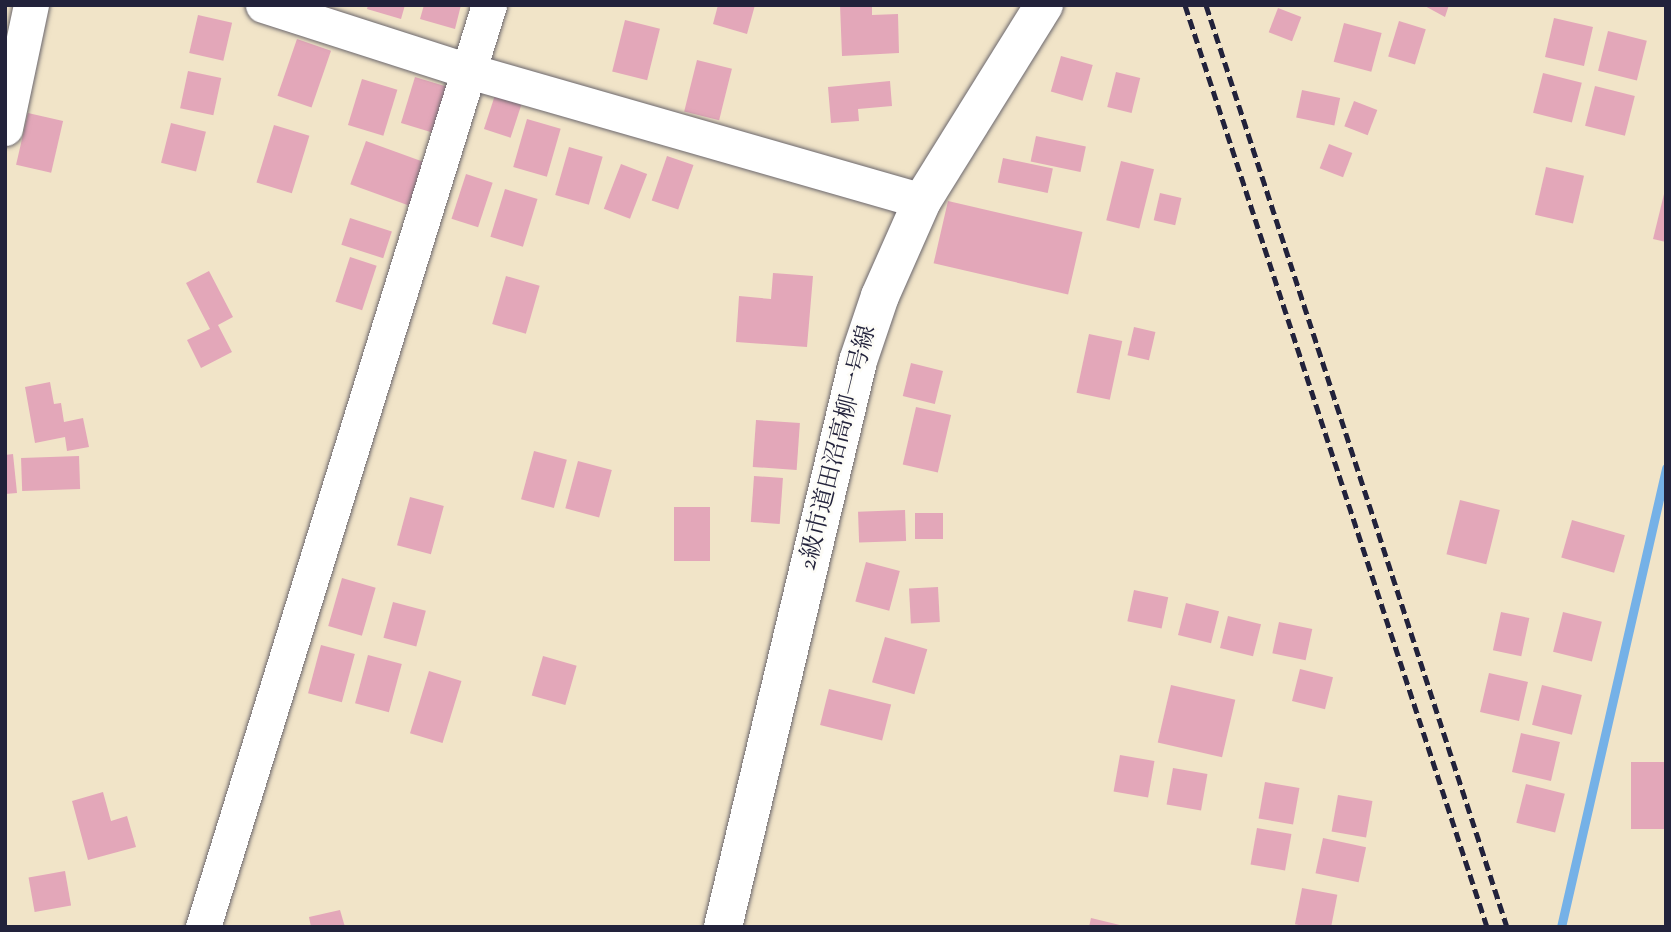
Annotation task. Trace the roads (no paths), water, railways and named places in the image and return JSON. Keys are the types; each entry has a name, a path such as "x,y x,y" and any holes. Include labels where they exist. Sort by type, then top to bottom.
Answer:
{"street":[{"path":"5,128 31,5"},
{"path":"263,5 469,71 922,201"},
{"path":"204,927 489,5"},
{"name":"2級市道田沼高柳一号線","path":"723,927 858,361 880,296 922,201 1044,5"}],"waterway":[{"path":"1561,927 1666,468"}],"railway":[{"path":"1185,5 1487,927"},
{"path":"1206,5 1507,927"}]}
